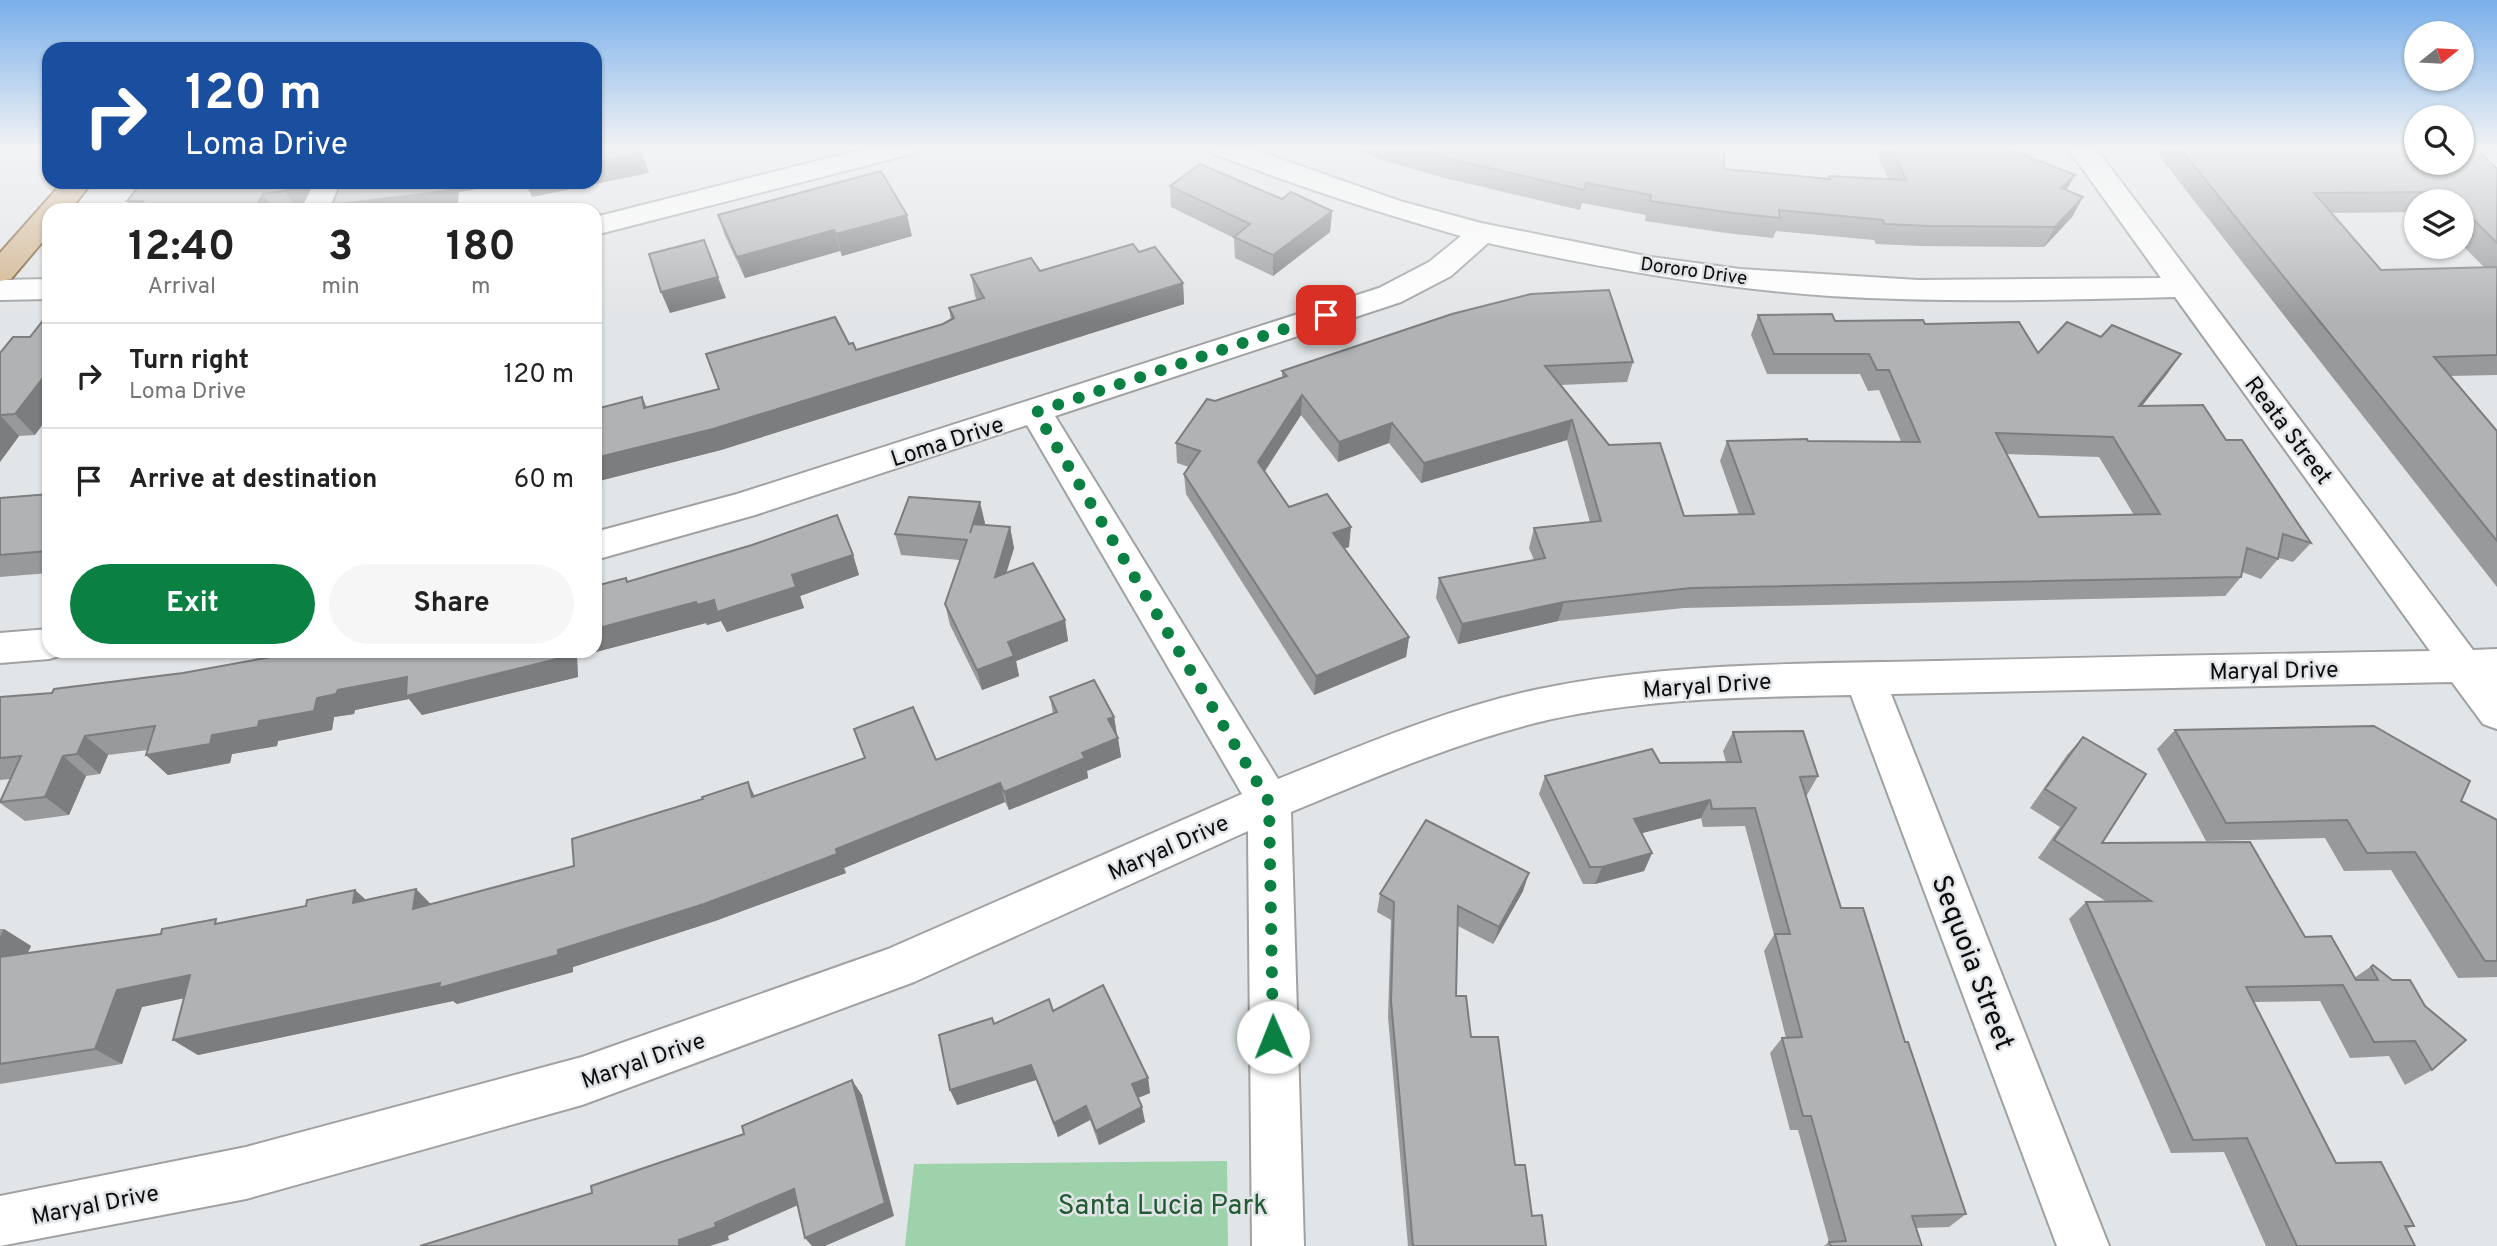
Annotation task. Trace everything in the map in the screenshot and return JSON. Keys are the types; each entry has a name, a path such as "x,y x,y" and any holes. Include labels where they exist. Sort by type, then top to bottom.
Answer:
{"main road":[{"path":"0,272 42,224"}],"street":[{"path":"602,224 677,205"},
{"name":"Dororo Drive","path":"1385,205 1482,233 1718,275 1811,284 1972,291 2183,288"},
{"name":"Reata Street","path":"2123,205 2183,288 2480,666 2497,712"},
{"name":"Loma Drive","path":"602,545 742,506 1036,412 1399,291 1447,264 1482,233"},
{"path":"0,290 42,289"},
{"path":"1036,412 1269,802 1278,1246"},
{"path":"0,648 42,644"},
{"name":"Maryal Drive","path":"0,1222 246,1173 582,1082 898,967 1269,802 1398,749 1463,726 1538,706 1614,693 1698,684 1866,678 2480,666"},
{"name":"Sequoia Street","path":"1866,678 2083,1246"}],"green space":[{"name":"Santa Lucia Park","path":"1227,1161 1228,1246 905,1246 914,1164"}],"building":[{"path":"755,205 901,205 907,215 836,234 834,230 737,257 718,215"},
{"path":"1210,205 1319,205 1332,211 1273,255 1234,237 1250,224"},
{"path":"1679,205 2075,205 2055,227 1884,224 1883,220 1779,210 1780,218"},
{"path":"2226,205 2325,205 2381,270 2497,267 2497,355 2434,357 2497,431 2497,541"},
{"path":"2474,205 2497,205 2497,243 2474,220"},
{"path":"704,240 718,277 661,292 649,254"},
{"path":"1133,244 1139,252 1155,247 1183,283 713,429 602,456 602,407 642,397 644,408 719,389 706,354 835,317 849,344 853,343 856,350 943,324 954,318 949,308 984,298 971,275 1031,258 1040,271"},
{"path":"1609,290 1633,362 1545,366 1609,445 1660,443 1684,516 1754,514 1727,441 1807,439 1920,442 1889,370 1877,370 1869,354 1774,354 1758,315 1832,314 1835,321 1923,320 1925,324 2019,322 2038,353 2067,322 2101,337 2112,325 2181,354 2139,406 2203,405 2226,440 2242,440 2311,543 2283,534 2278,559 2247,548 2241,577 1691,588 1564,602 1462,624 1439,578 1545,558 1534,528 1601,521 1572,420 1424,463 1392,423 1339,442 1302,395 1258,462 1289,507 1327,494 1351,527 1333,533 1409,637 1316,676 1184,474 1200,451 1176,443 1207,399 1215,401 1287,376 1282,371 1452,314 1531,294","holes":["1996,433 2113,437 2160,514 2039,517"]},
{"path":"42,322 42,379 15,414 0,415 0,353 13,337 30,337"},
{"path":"42,495 42,552 0,555 0,498"},
{"path":"909,497 980,502 970,533 973,524 1010,527 995,577 1033,563 1065,620 1008,642 1014,656 977,670 945,604 967,540 895,534"},
{"path":"837,515 853,555 792,575 796,587 717,612 714,600 697,605 696,602 602,627 602,584 626,578 627,582 752,545"},
{"path":"266,658 561,658 406,696 407,677 338,690 336,694 317,698 314,711 259,721 258,727 212,735 210,744 146,755 155,726 85,736 77,754 63,756 45,797 0,802 21,756 0,758 0,697 52,693 54,689 183,673"},
{"path":"1094,680 1114,717 1108,719 1118,738 1082,753 1085,758 1004,792 1000,783 836,849 837,854 704,904 558,950 558,955 439,988 440,983 173,1040 190,975 117,990 95,1049 0,1064 0,957 161,934 162,929 216,919 215,924 306,906 307,900 355,890 353,903 416,889 413,909 574,866 572,839 703,799 702,797 748,782 752,797 865,758 854,729 913,707 936,760 1057,712 1050,697"},
{"path":"2374,726 2470,781 2461,801 2497,820 2497,961 2485,961 2415,852 2367,853 2347,820 2226,823 2175,730"},
{"path":"1803,731 1818,776 1800,777 1841,908 1863,908 1905,1042 1908,1042 1966,1214 1912,1216 1922,1246 1831,1246 1829,1242 1846,1241 1811,1116 1803,1116 1782,1038 1802,1037 1775,934 1790,934 1755,808 1712,809 1710,800 1634,819 1652,853 1602,867 1590,867 1545,776 1652,749 1660,763 1741,762 1733,732"},
{"path":"2083,737 2146,774 2102,843 2250,842 2305,937 2331,936 2356,980 2378,980 2371,967 2373,965 2392,980 2410,980 2425,1006 2466,1040 2432,1070 2415,1041 2374,1042 2343,985 2246,987 2336,1163 2381,1162 2414,1226 2405,1226 2415,1246 2297,1246 2247,1138 2193,1140 2086,902 2151,901 2054,840 2076,808 2045,789"},
{"path":"1426,820 1529,873 1499,927 1458,906 1456,996 1466,996 1471,1037 1498,1037 1515,1165 1525,1165 1532,1216 1542,1215 1546,1246 1413,1246 1391,1001 1394,902 1380,894"},
{"path":"1103,985 1148,1078 1132,1084 1142,1107 1096,1131 1086,1106 1054,1123 1031,1065 950,1090 939,1035 992,1018 994,1024 1049,999 1053,1011"},
{"path":"852,1080 885,1203 805,1238 794,1189 715,1223 716,1227 679,1240 679,1246 420,1246 592,1193 591,1186 744,1134 742,1126"}],"route":[{"path":"1273,1037 1269,802 1036,412 1326,315"}]}
